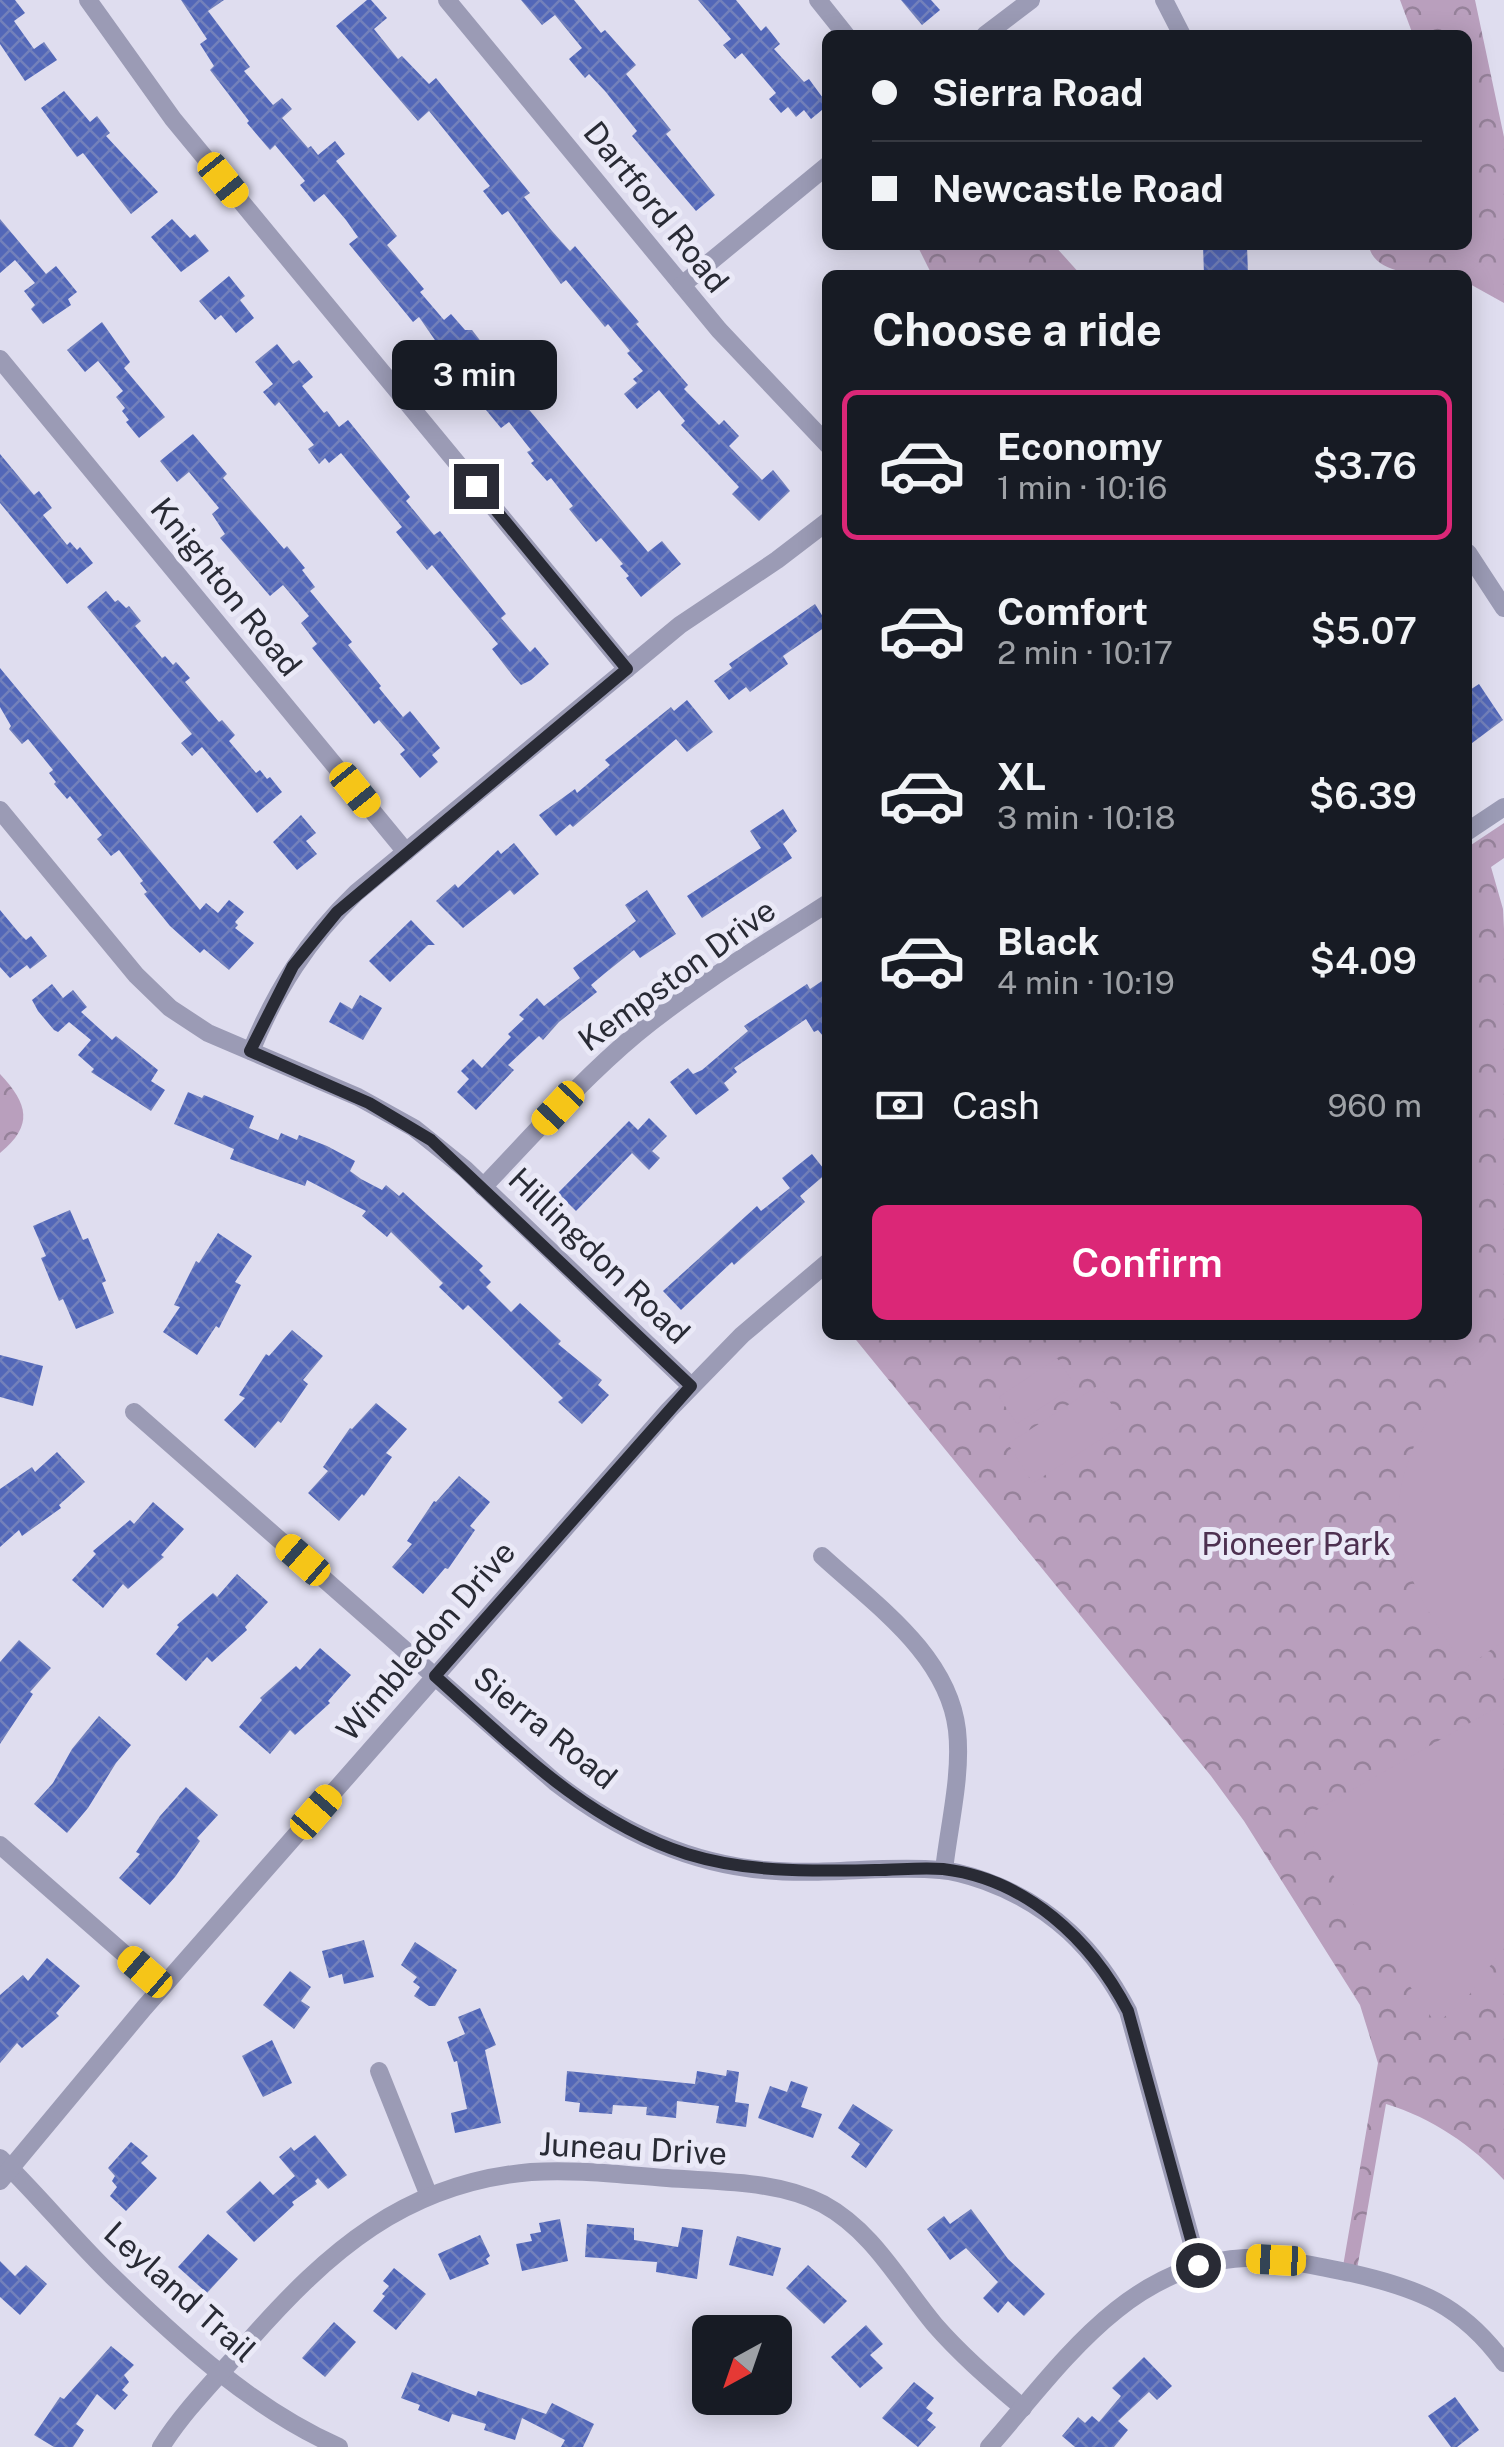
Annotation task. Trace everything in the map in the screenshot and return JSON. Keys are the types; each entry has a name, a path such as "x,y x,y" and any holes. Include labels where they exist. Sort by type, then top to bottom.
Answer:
{"street":[{"path":"88,0 173,119 627,669"},
{"name":"Dartford Road","path":"446,0 749,364 822,440"},
{"path":"818,0 842,30"},
{"path":"992,30 1031,0"},
{"path":"1164,0 1179,30"},
{"path":"682,285 822,170"},
{"name":"Knighton Road","path":"0,360 406,852"},
{"path":"250,1051 272,1003 304,951 344,905 691,617 822,526"},
{"path":"1472,559 1504,608"},
{"path":"1472,828 1504,806"},
{"name":"Hillingdon Road","path":"0,810 157,997 191,1023 396,1117 438,1146 691,1386"},
{"name":"Kempston Drive","path":"483,1187 584,1081 644,1028 822,907"},
{"name":"Wimbledon Drive","path":"3,2169 691,1386 757,1322 822,1267"},
{"name":"Sierra Road","path":"134,1412 584,1804 668,1846 722,1863 764,1870 944,1870 1014,1891 1056,1918 1084,1944 1110,1978 1137,2037 1198,2265"},
{"path":"822,1556 912,1638 930,1662 952,1706 957,1758 944,1870"},
{"path":"0,1845 162,1987"},
{"path":"378,2070 428,2196"},
{"name":"Leyland Trail","path":"3,2169 112,2276 221,2373 280,2416 338,2447"},
{"name":"Juneau Drive","path":"161,2447 289,2295 331,2255 381,2221 428,2196 528,2172 570,2171 749,2184 786,2191 822,2204 854,2225 876,2247 936,2327 1024,2408"},
{"path":"990,2447 1100,2322 1128,2298 1198,2265 1245,2258 1276,2260 1409,2287 1439,2300 1468,2322 1504,2363"}],"green space":[{"path":"1400,0 1475,0 1504,137 1504,303 1472,285 1472,270 1395,270 1382,264 1371,250 1472,250 1472,30 1411,30"},
{"path":"920,250 1058,250 1076,270 930,270"},
{"name":"Pioneer Park","path":"1504,823 1504,858 1491,867 1503,909 1504,929 1504,2180 1450,2134 1386,2104 1356,2275 1342,2272 1378,2063 1360,2005 1244,1821 1211,1776 856,1340 1472,1340 1472,844"},
{"path":"0,1074 17,1095 23,1114 18,1133 0,1153"},
{"path":"1492,1345 1504,1359 1504,1640 1466,1668 1424,1603 1408,1567 1399,1531 1399,1504 1403,1477 1424,1428 1455,1383"},
{"path":"1057,1358 1075,1385 1017,1424 999,1397"},
{"path":"1099,1385 1124,1424 1033,1483 1008,1444"},
{"path":"1503,1704 1504,1947 1467,1998 1436,2024 1304,1833 1308,1815"}],"building":[{"path":"0,0 15,0 25,13 14,21 34,49 44,42 57,60 25,81 0,44"},
{"path":"181,0 224,0 208,11 250,67 244,71 273,105 282,98 292,109 282,118 308,148 311,146 318,155 335,141 345,154 336,161 397,236 387,245 424,289 420,292 444,320 451,314 465,330 472,330 486,348 483,351 526,406 648,552 662,541 681,564 641,597 626,578 629,576 620,566 623,564 601,538 596,542 569,509 573,506 551,478 547,481 531,463 534,461 527,452 531,450 509,422 501,428 486,410 492,405 461,369 457,372 419,317 413,322 349,244 358,237 346,220 324,194 314,202 300,185 305,181 275,145 270,150 247,123 210,70 214,66 200,44 207,39"},
{"path":"367,0 387,18 374,29 398,59 402,56 429,84 436,78 530,193 524,197 552,231 570,251 575,246 639,322 636,324 688,385 684,389 719,425 724,420 739,436 729,446 762,480 773,470 790,491 759,521 732,494 739,487 681,425 685,421 659,390 637,409 624,394 637,383 633,379 643,371 627,353 630,351 566,280 561,284 508,211 502,215 483,191 490,186 429,111 418,121 336,26"},
{"path":"521,0 574,0 601,33 605,30 636,65 626,74 671,130 666,134 715,195 696,211 632,136 637,131 605,91 589,74 585,78 569,59 582,48 555,15 542,25"},
{"path":"698,0 736,0 761,31 766,26 780,44 774,49 804,82 809,79 822,97 822,110 811,119 804,110 796,117 788,107 781,113 769,99 776,93 742,53 735,59 723,45 731,39"},
{"path":"901,0 931,0 940,10 922,25"},
{"path":"64,91 90,122 97,116 110,133 106,136 158,192 131,214 83,153 77,157 41,108"},
{"path":"0,219 46,274 56,266 77,292 68,299 71,305 43,324 24,291 35,283 15,260 0,273"},
{"path":"172,219 190,238 195,234 209,251 181,272 151,237"},
{"path":"1203,250 1247,250 1248,270 1204,270"},
{"path":"229,276 245,296 240,300 254,318 236,333 221,315 215,320 199,301"},
{"path":"102,322 130,362 124,368 165,417 139,438 126,422 129,420 122,411 125,408 116,397 123,391 98,361 85,372 67,350"},
{"path":"277,344 293,364 299,360 313,377 302,386 324,413 327,411 339,427 348,420 410,497 406,501 434,535 440,531 506,614 501,618 530,652 535,647 549,664 531,680 521,685 513,676 492,649 498,644 432,565 427,570 396,532 402,527 341,453 329,463 325,458 319,464 308,449 314,445 279,402 275,406 263,392 273,384 255,362"},
{"path":"193,434 227,474 223,478 305,568 302,570 315,587 310,591 352,642 348,645 379,688 403,717 410,711 440,748 432,755 438,762 420,778 400,754 405,750 379,720 374,724 312,648 317,644 301,623 309,616 283,585 270,596 220,538 225,534 212,514 219,508 189,472 177,482 160,461"},
{"path":"0,454 34,495 39,491 52,508 43,515 67,545 70,542 77,550 80,547 93,563 67,584 0,503"},
{"path":"106,591 115,602 129,606 141,621 135,626 162,658 165,656 173,665 176,662 190,678 185,682 235,735 229,741 256,773 260,770 267,779 270,777 282,792 257,813 202,747 192,756 181,743 192,734 87,607"},
{"path":"815,604 822,615 822,629 783,656 788,664 750,692 746,687 729,700 714,681 732,668 729,664"},
{"path":"0,668 200,910 206,903 218,913 229,900 244,912 235,928 254,943 229,970 204,949 200,953 170,926 144,894 147,892 140,883 143,881 119,850 111,856 97,839 102,835 70,796 67,799 54,784 49,773 53,770 28,739 22,744 9,729 0,707"},
{"path":"1479,684 1503,720 1472,743 1472,688"},
{"path":"687,700 713,732 687,752 676,739 573,827 570,824 556,836 539,815 575,789 577,793 610,765 605,760 671,707 674,711"},
{"path":"783,809 797,831 783,844 792,858 702,918 687,896 761,848 750,831"},
{"path":"301,815 316,833 306,841 317,854 297,870 273,842"},
{"path":"514,843 539,874 514,895 510,890 463,928 436,901 455,884 458,888 498,850 501,854"},
{"path":"647,890 676,934 640,958 634,950 591,985 597,992 508,1065 514,1070 476,1110 457,1092 469,1079 461,1071 473,1059 482,1068 524,1019 519,1015 537,998 544,1006 580,978 573,968 636,921 625,905"},
{"path":"0,910 26,940 31,936 47,956 10,978 0,967"},
{"path":"411,920 435,945 428,945 390,982 369,961"},
{"path":"822,981 822,1035 818,1030 814,1032 806,1019 734,1068 737,1072 724,1083 729,1090 696,1115 670,1082 688,1068 693,1074 702,1070 748,1031 744,1026 807,984 810,989"},
{"path":"52,984 63,998 73,990 87,1007 81,1012 112,1040 116,1036 158,1070 151,1081 165,1090 151,1111 91,1072 94,1069 78,1055 91,1040 69,1022 58,1032 54,1030 38,1011 32,1000"},
{"path":"360,995 382,1008 363,1040 329,1022 340,1002 352,1009"},
{"path":"188,1092 254,1116 249,1128 278,1140 281,1133 297,1140 299,1135 327,1146 355,1161 350,1171 361,1179 382,1190 386,1185 399,1196 403,1192 483,1266 479,1270 491,1282 486,1287 511,1312 520,1303 561,1341 558,1344 602,1380 598,1385 609,1395 582,1424 558,1402 563,1398 468,1305 463,1310 439,1287 443,1283 391,1232 387,1237 362,1216 366,1211 307,1180 305,1186 230,1159 234,1149 174,1124"},
{"path":"649,1118 667,1136 652,1151 660,1158 649,1170 632,1153 576,1211 558,1193 629,1121 638,1130"},
{"path":"812,1154 822,1167 822,1177 800,1196 805,1202 681,1310 663,1291 757,1206 761,1211 790,1188 782,1178"},
{"path":"70,1210 83,1240 88,1238 114,1313 76,1329 41,1258 46,1256 33,1226"},
{"path":"218,1233 252,1256 235,1282 241,1285 219,1328 216,1326 197,1355 163,1332 180,1307 174,1305 196,1261 199,1263"},
{"path":"292,1330 323,1356 303,1380 308,1384 281,1423 278,1421 255,1448 224,1420 245,1398 239,1395 266,1354 269,1356"},
{"path":"0,1355 43,1366 33,1406 0,1397"},
{"path":"376,1403 407,1429 386,1453 392,1457 364,1496 339,1521 308,1493 328,1471 323,1467 350,1428"},
{"path":"57,1452 85,1482 59,1505 61,1508 22,1536 19,1530 0,1547 0,1489 32,1467 35,1472"},
{"path":"459,1476 490,1502 470,1526 475,1530 448,1569 423,1594 392,1567 412,1544 407,1541 434,1501"},
{"path":"153,1502 184,1529 161,1555 164,1557 128,1589 123,1584 103,1608 72,1580 96,1554 93,1551 130,1520 134,1524"},
{"path":"237,1574 268,1602 245,1627 247,1630 212,1662 207,1657 186,1681 156,1654 177,1625 213,1593 217,1597"},
{"path":"19,1640 51,1668 30,1692 33,1694 0,1744 0,1662"},
{"path":"320,1648 351,1675 330,1703 295,1735 290,1730 270,1754 239,1727 260,1698 296,1666 300,1670"},
{"path":"99,1716 131,1745 67,1833 34,1804"},
{"path":"186,1787 218,1815 197,1838 200,1841 175,1877 150,1905 119,1878 140,1854 136,1852 160,1816"},
{"path":"364,1940 374,1977 344,1984 342,1974 329,1978 322,1951"},
{"path":"415,1942 457,1970 435,2006 414,1996 420,1987 413,1982 417,1977 401,1965"},
{"path":"47,1958 80,1986 56,2013 59,2016 22,2048 17,2043 0,2063 0,1995 23,1975 28,1981"},
{"path":"290,1971 311,1987 301,2001 310,2007 294,2029 263,2005"},
{"path":"480,2008 496,2045 485,2050 501,2123 455,2133 451,2113 467,2109 457,2061 454,2062 447,2042 465,2034 458,2017"},
{"path":"272,2040 292,2083 263,2097 242,2056"},
{"path":"727,2070 739,2072 735,2102 749,2104 746,2127 716,2123 719,2106 677,2101 676,2118 646,2115 647,2107 613,2105 612,2114 579,2112 580,2103 565,2101 567,2071 695,2084 697,2071 726,2076"},
{"path":"791,2081 808,2087 801,2107 822,2114 813,2138 758,2118 770,2086 787,2092"},
{"path":"853,2104 893,2130 866,2168 851,2157 860,2144 838,2128"},
{"path":"315,2135 347,2175 328,2189 318,2178 317,2184 292,2202 294,2205 254,2242 226,2212 260,2181 273,2195 295,2176 279,2157"},
{"path":"131,2142 148,2156 141,2163 157,2178 126,2211 110,2196 117,2187 108,2168"},
{"path":"971,2209 1008,2259 1045,2294 1024,2316 1008,2301 998,2313 983,2298 998,2282 966,2248 950,2260 927,2229 944,2216 950,2224"},
{"path":"560,2219 568,2261 522,2271 516,2244 532,2241 530,2234 541,2232 539,2223"},
{"path":"587,2224 634,2228 634,2240 678,2247 682,2227 703,2230 697,2279 656,2272 657,2262 585,2257"},
{"path":"208,2234 238,2259 207,2293 178,2267"},
{"path":"480,2235 490,2256 486,2259 489,2264 450,2280 438,2254"},
{"path":"737,2236 781,2248 773,2276 729,2265"},
{"path":"0,2261 15,2276 26,2265 47,2284 20,2315 0,2297"},
{"path":"808,2265 847,2301 824,2324 786,2288"},
{"path":"394,2268 426,2294 396,2330 373,2311 385,2296 382,2294 389,2286 383,2281"},
{"path":"334,2322 356,2342 325,2377 302,2358"},
{"path":"866,2325 883,2344 870,2355 883,2368 860,2388 831,2357"},
{"path":"111,2346 134,2365 124,2375 129,2382 122,2390 128,2395 115,2410 97,2394 76,2424 84,2430 73,2447 54,2447 34,2435 60,2397 64,2399"},
{"path":"1144,2357 1172,2386 1157,2400 1149,2392 1118,2421 1128,2430 1114,2447 1075,2447 1062,2436 1078,2417 1085,2423 1092,2416 1099,2422 1121,2396 1112,2388"},
{"path":"412,2372 476,2396 478,2391 546,2414 552,2403 594,2424 583,2447 561,2447 565,2440 522,2418 515,2440 484,2430 486,2424 452,2414 449,2422 418,2410 420,2405 401,2398"},
{"path":"914,2382 934,2398 926,2408 933,2413 927,2420 936,2427 918,2447 882,2418"},
{"path":"1455,2397 1479,2430 1457,2447 1451,2447 1428,2416"}],"route":[{"path":"476,486 627,669 337,912 293,966 250,1051 369,1103 431,1140 691,1386 435,1676 584,1804 650,1840 722,1863 764,1870 944,1870 1014,1891 1056,1918 1084,1944 1110,1978 1128,2011 1198,2265"}]}
